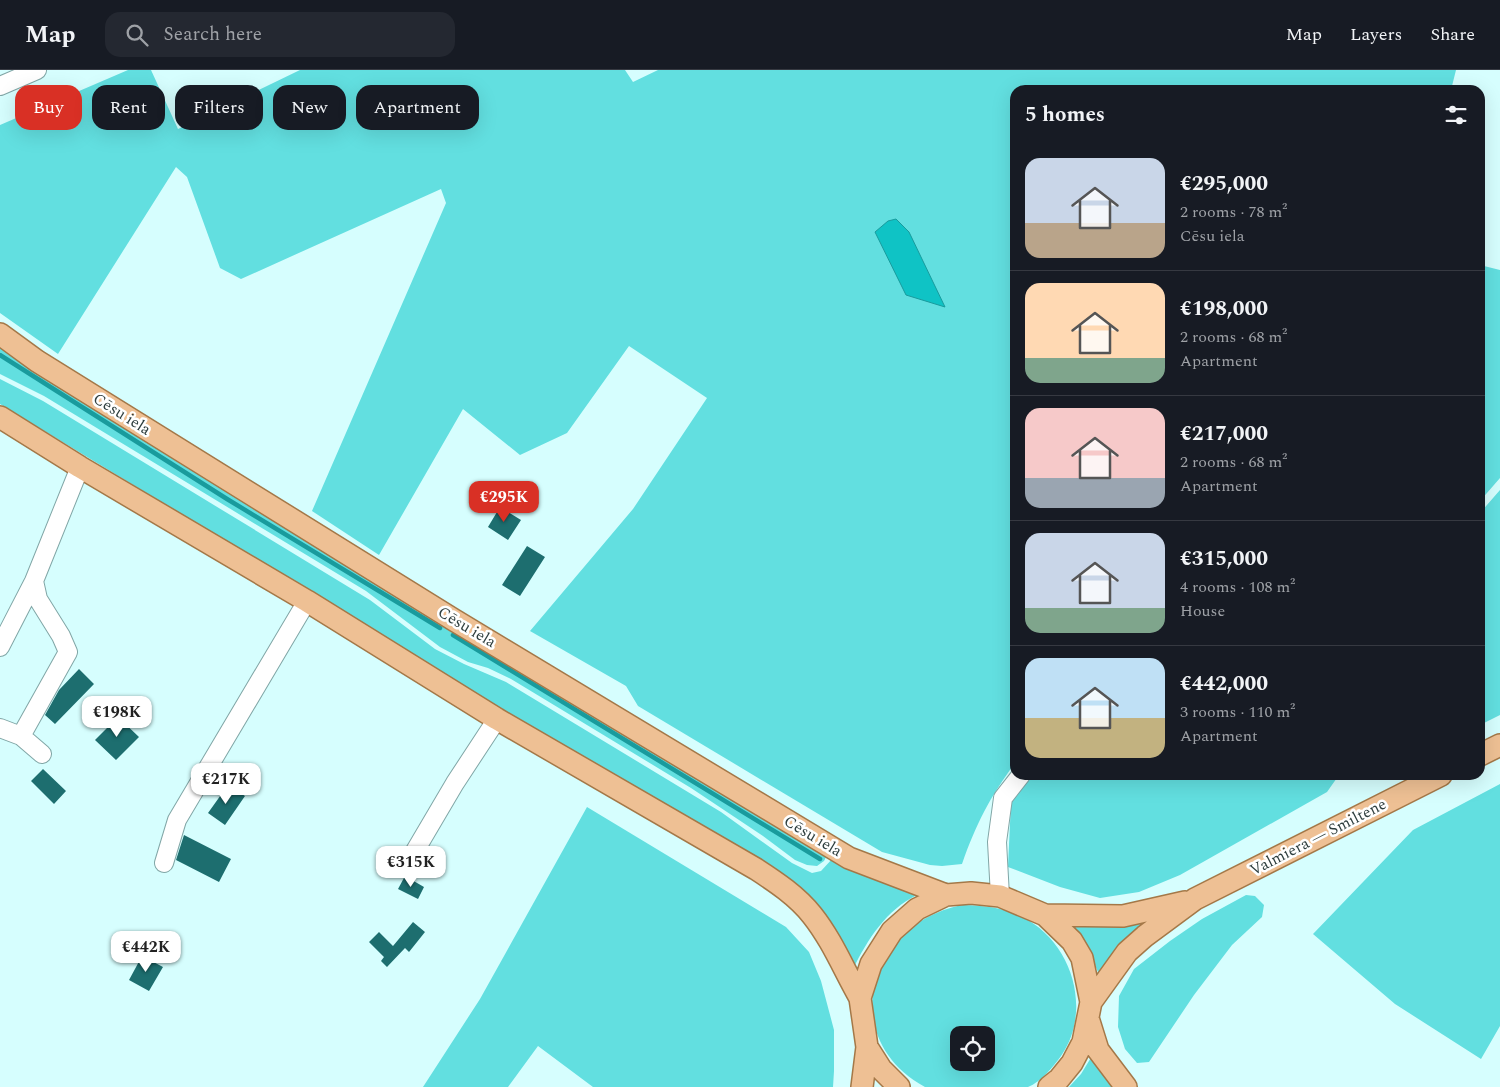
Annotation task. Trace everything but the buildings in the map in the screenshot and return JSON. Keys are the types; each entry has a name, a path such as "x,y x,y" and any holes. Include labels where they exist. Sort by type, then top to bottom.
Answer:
{"main road":[{"name":"Cēsu iela","path":"0,334 37,361 454,620 849,858 946,895"},
{"path":"0,417 80,468 307,601 497,719 756,868 786,889 812,914 833,945 860,998 867,1047 862,1087"},
{"path":"1485,752 1500,745"},
{"name":"Valmiera — Smiltene","path":"1089,1010 1127,952 1145,936 1195,899 1430,780"},
{"path":"860,998 872,964 892,931 917,909 946,895 971,893 1000,896 1045,915 1072,941 1082,958 1089,1010 1098,1050 1126,1087"},
{"name":"Valmiera — Smiltene","path":"1045,915 1123,916 1195,899"},
{"path":"1049,1087 1059,1079 1072,1063 1082,1042 1089,1010"},
{"path":"867,1047 881,1069 899,1087"}],"street":[{"path":"0,86 36,70"},
{"path":"0,647 34,581 80,468"},
{"path":"21,736 68,652 61,636 38,599 34,581"},
{"path":"164,863 177,820 307,601"},
{"path":"412,856 455,783 497,719"},
{"path":"0,728 21,736 42,754"},
{"path":"1000,896 996,842 1003,798 1017,780"}],"shaded area":[{"path":"128,70 151,70 158,85 93,85"},
{"path":"300,70 625,70 633,82 658,70 1456,70 1452,85 1010,85 1010,770 984,811 962,864 930,865 882,852 638,706 626,686 530,631 633,509 707,398 629,346 567,433 520,455 463,409 379,555 312,511 446,203 441,189 241,279 220,268 187,177 176,167 58,354 0,313 0,125 15,119 15,130 82,130 82,90 92,85 92,130 165,130 165,101 175,122 175,130 263,130 263,88"},
{"path":"896,219 909,232 945,307 906,295 875,232 888,221"},
{"path":"1485,266 1500,270 1500,478 1485,495"},
{"path":"0,346 827,855 824,861 817,866 807,865 795,860 763,836 691,788 511,679 488,668 468,662 440,647 366,591 44,396 0,374"},
{"path":"0,379 43,401 370,600 435,649 506,682 721,812 792,863 812,873 821,871 833,858 876,880 917,895 896,909 879,926 853,969 843,946 826,916 798,889 0,404"},
{"path":"1500,490 1500,715 1485,722 1485,507"},
{"path":"1027,780 1335,780 1327,792 1180,875 1139,892 1100,898 1060,887 1008,867 1011,802"},
{"path":"1500,784 1500,1026 1481,1059 1395,1004 1313,934 1413,830"},
{"path":"587,807 786,927 809,952 821,981 834,1030 833,1087 593,1087 538,1046 508,1087 423,1087 480,999"},
{"path":"1246,895 1255,896 1264,905 1262,917 1232,945 1194,995 1149,1062 1137,1063 1125,1049 1118,1027 1119,996 1134,969 1202,919"},
{"path":"963,905 1000,909 1022,917 1039,928 1054,942 1065,959 1072,978 1076,998 1075,1018 1071,1038 1061,1056 1042,1078 1028,1087 925,1087 897,1066 880,1040 873,1012 875,984 886,957 905,934 931,916"},
{"path":"1148,921 1103,972 1098,972 1088,949 1072,926"},
{"path":"1092,1056 1116,1087 1069,1087 1081,1074"}],"waterway":[{"path":"0,355 227,499 440,628"},
{"path":"453,635 820,859"}]}
